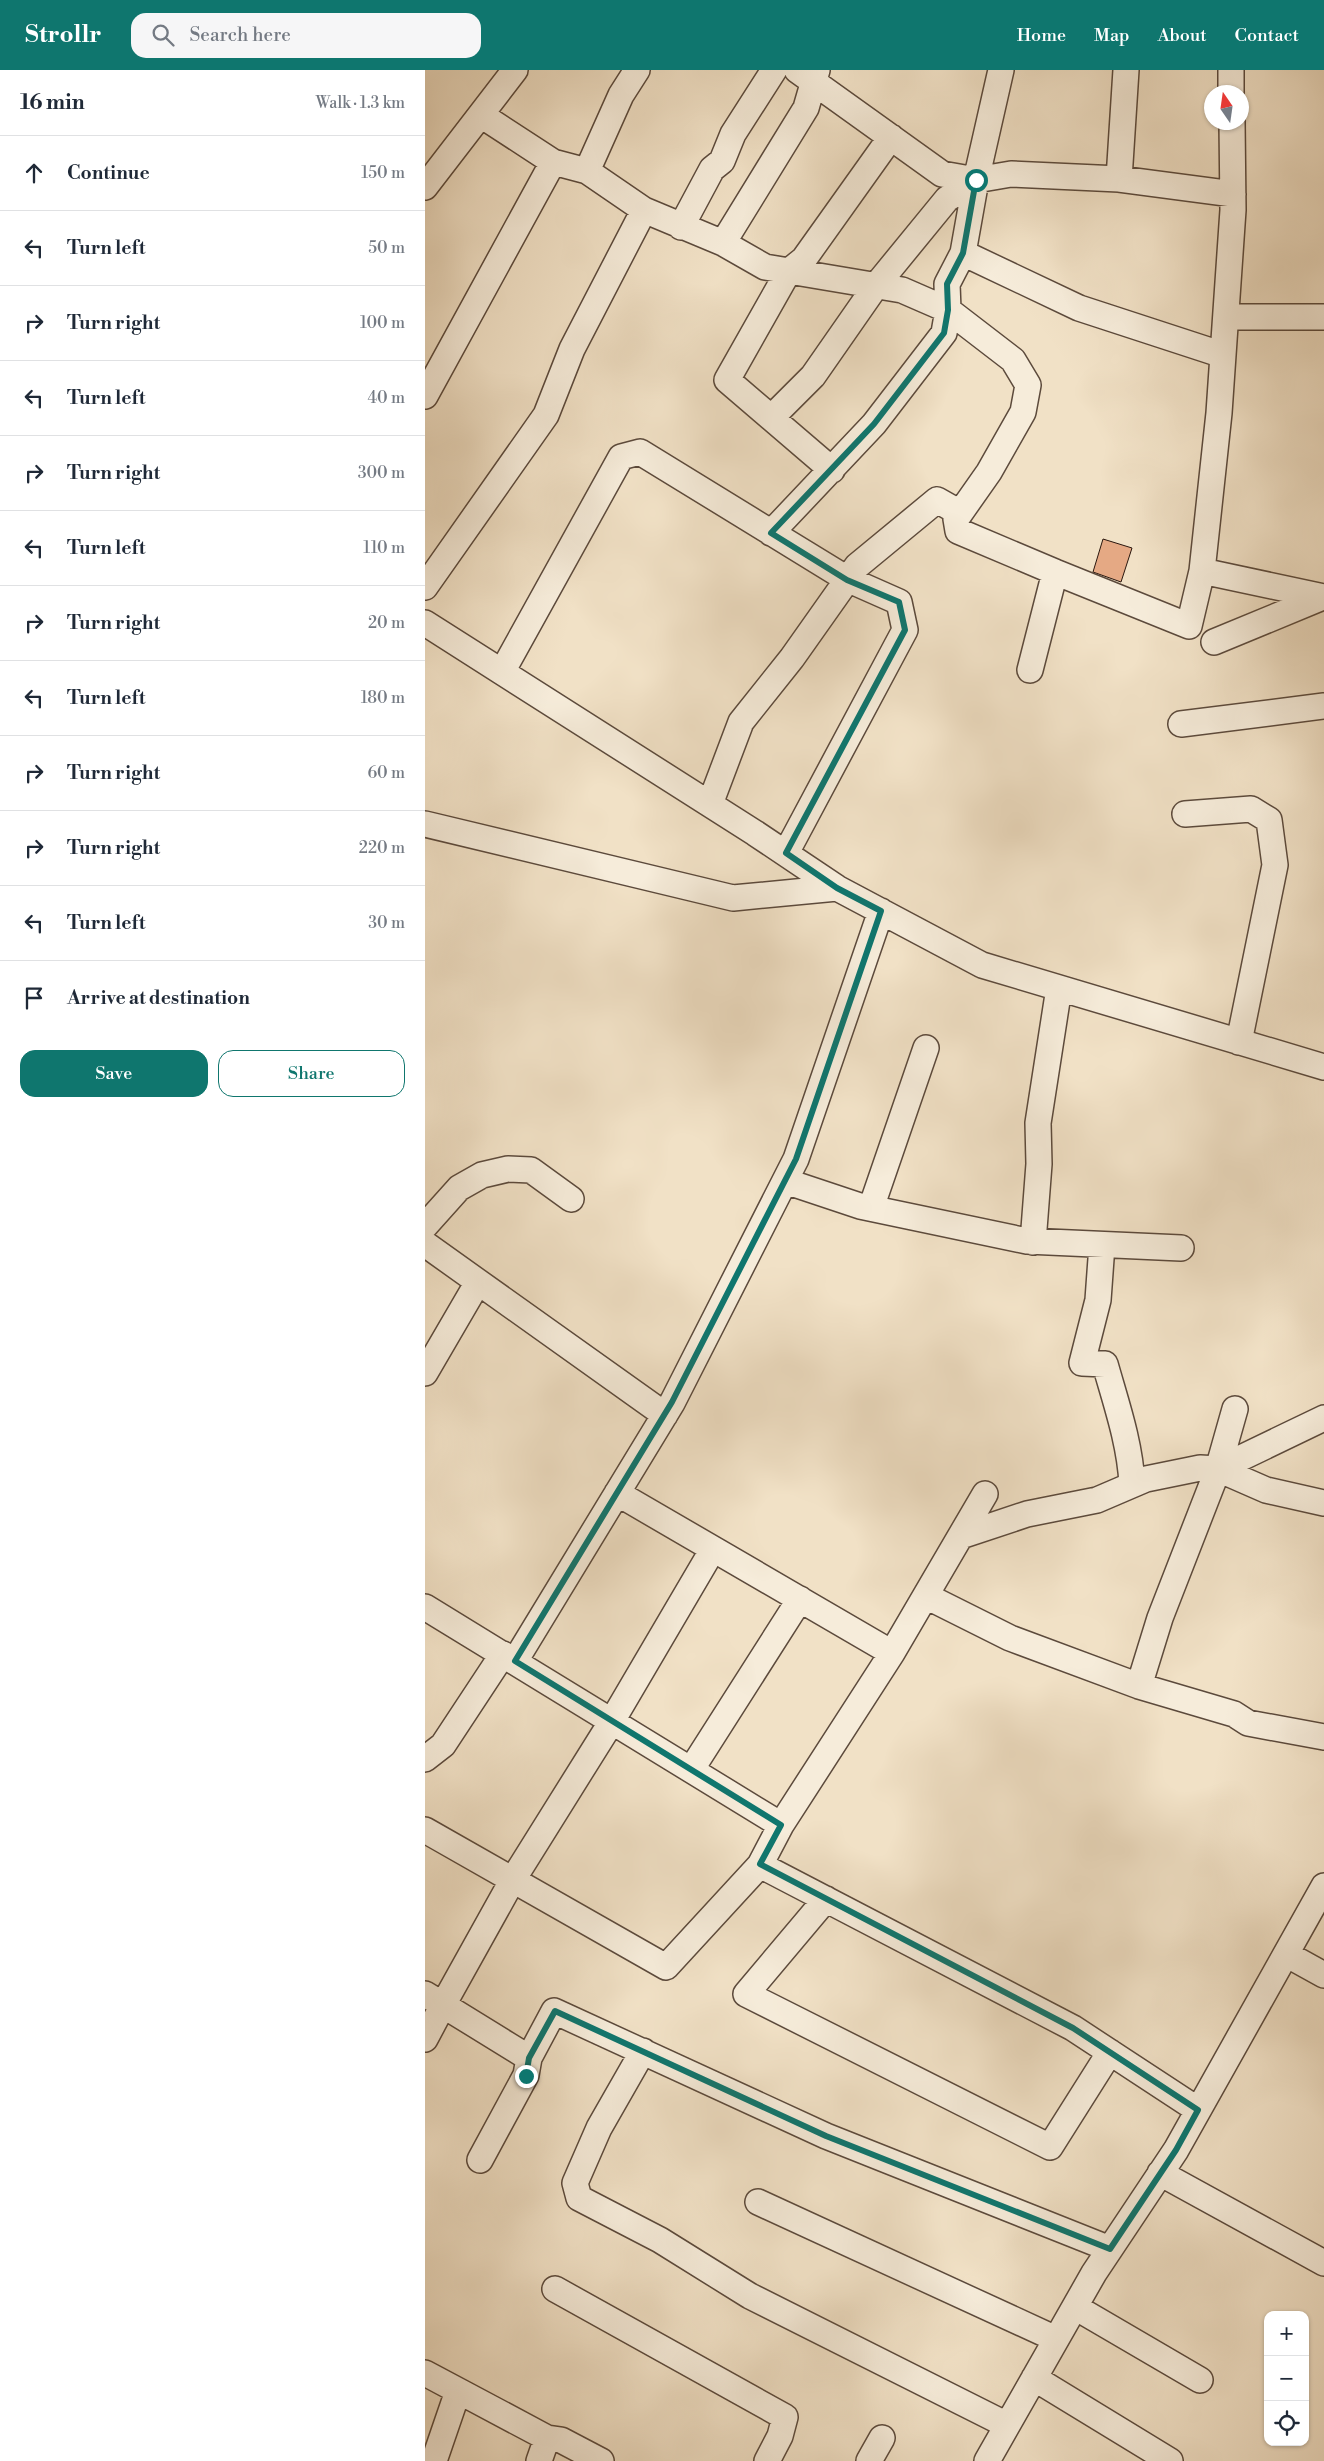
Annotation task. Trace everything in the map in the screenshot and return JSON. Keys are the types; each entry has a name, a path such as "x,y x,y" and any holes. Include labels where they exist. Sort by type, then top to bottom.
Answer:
{"street":[{"path":"425,187 515,70"},
{"path":"587,171 621,95 637,70"},
{"path":"681,227 712,169 722,161 733,134 774,70"},
{"path":"771,533 874,424 944,333 948,310 947,284 963,253 976,180 1001,70"},
{"path":"1119,179 1126,70"},
{"path":"1231,70 1231,85"},
{"path":"723,243 806,108 809,74"},
{"path":"809,74 942,174 976,180 1011,174 1119,179 1233,194"},
{"path":"481,115 553,162 587,171 644,210 723,243 765,267 875,287 902,290 948,310 1013,360 1028,385 1023,412 989,472 956,519 958,531 1189,626 1202,571 1219,414 1233,194 1232,130"},
{"path":"832,470 727,380 787,272 805,259 891,137"},
{"path":"425,396 553,162"},
{"path":"772,417 813,376 875,287 947,199 976,180"},
{"path":"425,587 546,415 572,349 644,210"},
{"path":"963,253 1079,308 1223,355"},
{"path":"1226,317 1324,318"},
{"path":"502,672 621,457 640,452 847,580 899,602 905,630 786,853"},
{"path":"710,804 741,722 792,658 857,566 937,500 960,513"},
{"path":"1202,571 1324,596"},
{"path":"1030,670 1055,572"},
{"path":"1214,642 1324,596"},
{"path":"425,623 710,804 837,888 982,965 1324,1068"},
{"path":"1181,724 1324,706"},
{"path":"1185,814 1251,809 1269,820 1275,864 1239,1042"},
{"path":"425,824 733,898 837,888"},
{"path":"425,1759 443,1745 509,1657 617,1493 665,1415 796,1159 881,911"},
{"path":"1033,1242 1039,1164 1038,1122 1059,988"},
{"path":"871,1208 926,1048"},
{"path":"425,1226 459,1188 482,1175 508,1169 531,1170 571,1199"},
{"path":"785,1181 871,1208 1033,1242 1181,1248"},
{"path":"425,1244 665,1415"},
{"path":"1102,1245 1098,1300 1082,1363 1105,1364 1123,1429 1131,1467 1132,1484"},
{"path":"425,1373 478,1282"},
{"path":"1139,1686 1160,1618 1219,1469 1235,1409"},
{"path":"1219,1469 1324,1418"},
{"path":"961,1536 1027,1514 1097,1500 1132,1484 1200,1468 1219,1469 1266,1490 1324,1503"},
{"path":"617,1493 893,1653"},
{"path":"425,1830 666,1967 760,1864 781,1825 893,1653 985,1494"},
{"path":"425,2039 434,1999 512,1881 612,1721 713,1549"},
{"path":"925,1596 1010,1638 1139,1686 1234,1714 1248,1723 1324,1737"},
{"path":"691,1770 800,1600"},
{"path":"425,1607 781,1825"},
{"path":"760,1864 1073,2028 1198,2110"},
{"path":"987,2461 1075,2307 1198,2110 1324,1886"},
{"path":"826,1899 746,1994 1050,2147 1110,2052"},
{"path":"1286,1954 1324,1975"},
{"path":"434,1999 529,2058"},
{"path":"480,2160 526,2076 529,2058 555,2011 826,2136 1110,2249"},
{"path":"643,2051 599,2128 575,2183 579,2198 661,2240 749,2296 1007,2425"},
{"path":"1160,2173 1324,2264"},
{"path":"758,2202 1056,2339"},
{"path":"555,2289 785,2416 780,2436 767,2461"},
{"path":"1075,2307 1200,2380"},
{"path":"425,2373 459,2391 543,2450 561,2440 601,2461"},
{"path":"1034,2378 1170,2461"},
{"path":"433,2461 459,2391"},
{"path":"869,2461 882,2438"}],"building":[{"path":"1103,539 1132,548 1121,582 1093,572"}],"route":[{"path":"526,2076 529,2058 555,2011 826,2136 1110,2249 1176,2150 1198,2110 1073,2028 760,1864 781,1825 515,1661 672,1402 796,1159 881,911 837,888 786,853 905,630 899,602 847,580 771,533 874,424 944,333 948,310 947,284 963,253 976,180"}]}
